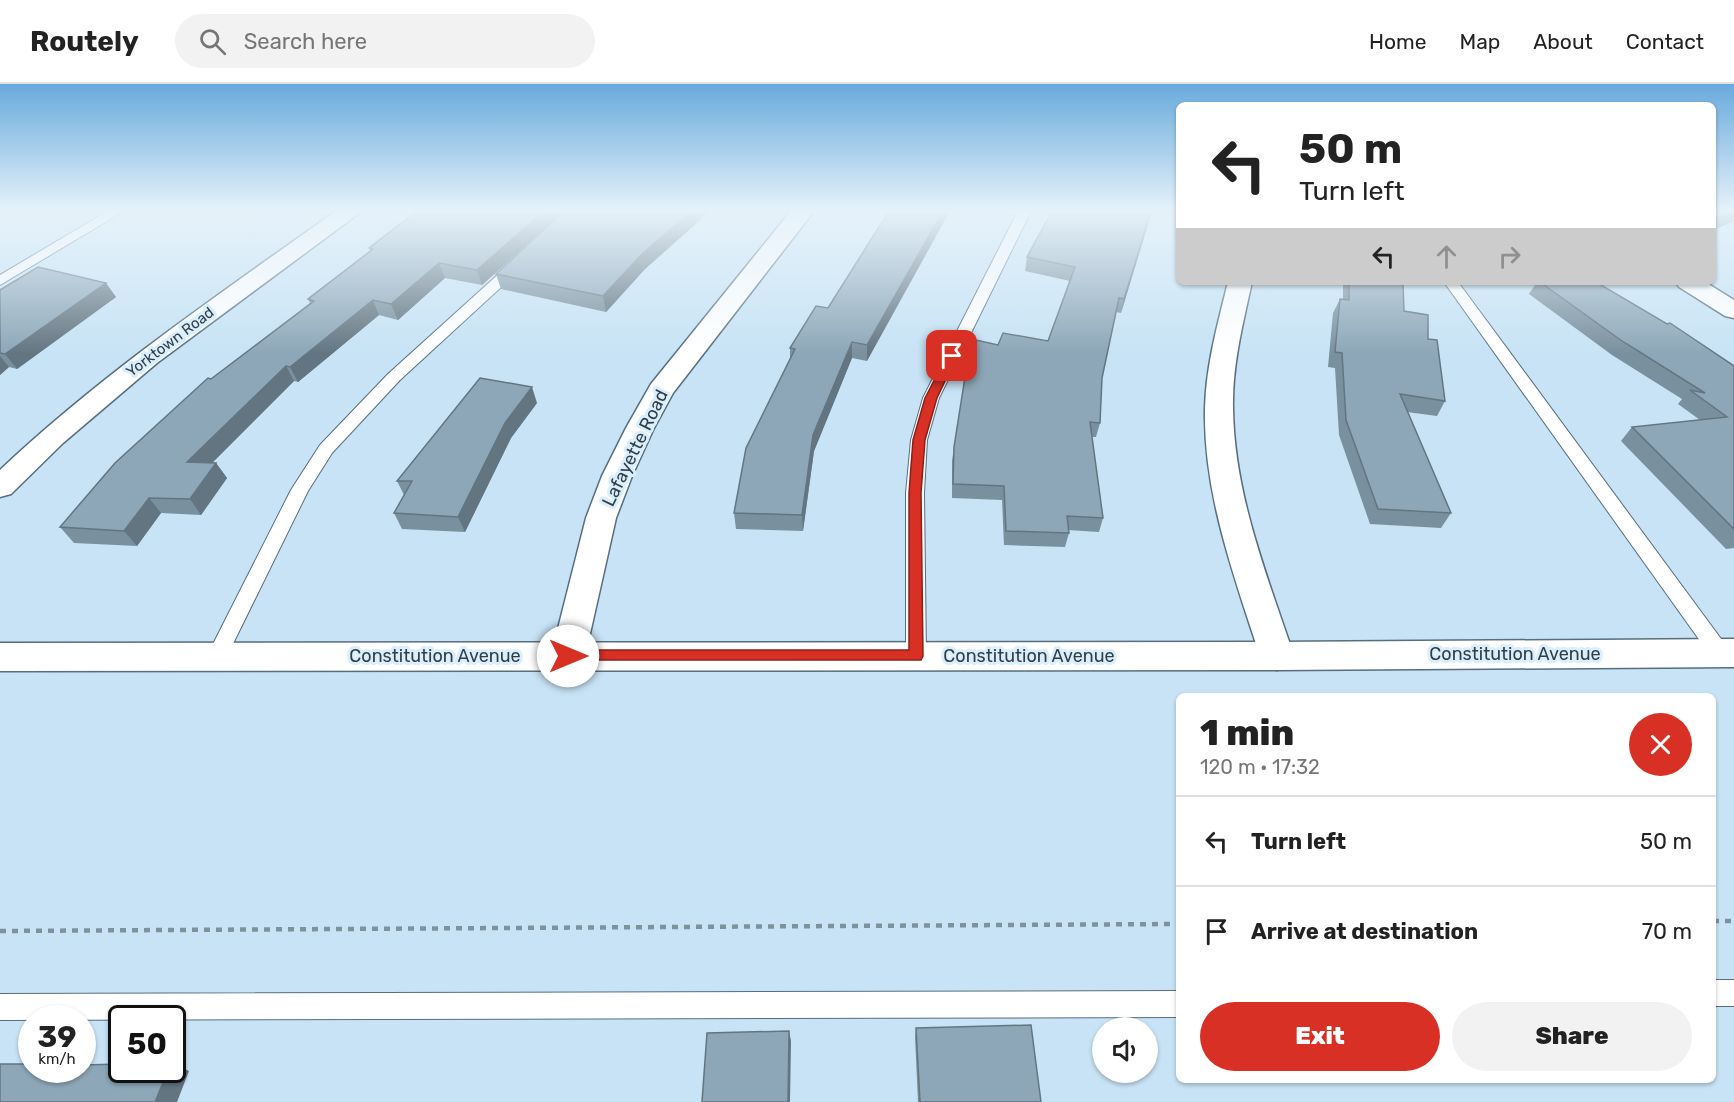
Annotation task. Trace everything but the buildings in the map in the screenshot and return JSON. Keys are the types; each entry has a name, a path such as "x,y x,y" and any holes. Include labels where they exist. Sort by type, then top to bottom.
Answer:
{"street":[{"name":"Yorktown Road","path":"0,487 52,436 148,357 285,259"},
{"name":"Lafayette Road","path":"568,656 601,518 617,476 640,428 661,390 765,259"},
{"path":"1239,285 1224,360 1219,408 1224,465 1235,530 1277,656"},
{"path":"1693,285 1734,311"},
{"name":"Constitution Avenue","path":"0,657 1277,656 1727,653"}],"lane":[{"path":"0,281 38,259"},
{"path":"217,656 300,490 326,449 394,377 524,259"},
{"path":"916,656 915,493 919,440 931,398 1001,259"},
{"path":"1453,285 1727,653"},
{"path":"1716,993 1734,993"},
{"path":"0,1007 1176,1004"}],"path":[{"path":"1716,921 1734,921"},
{"path":"0,931 1176,924"}],"route":[{"path":"568,656 916,656 915,493 919,440 931,398 952,356"}]}
